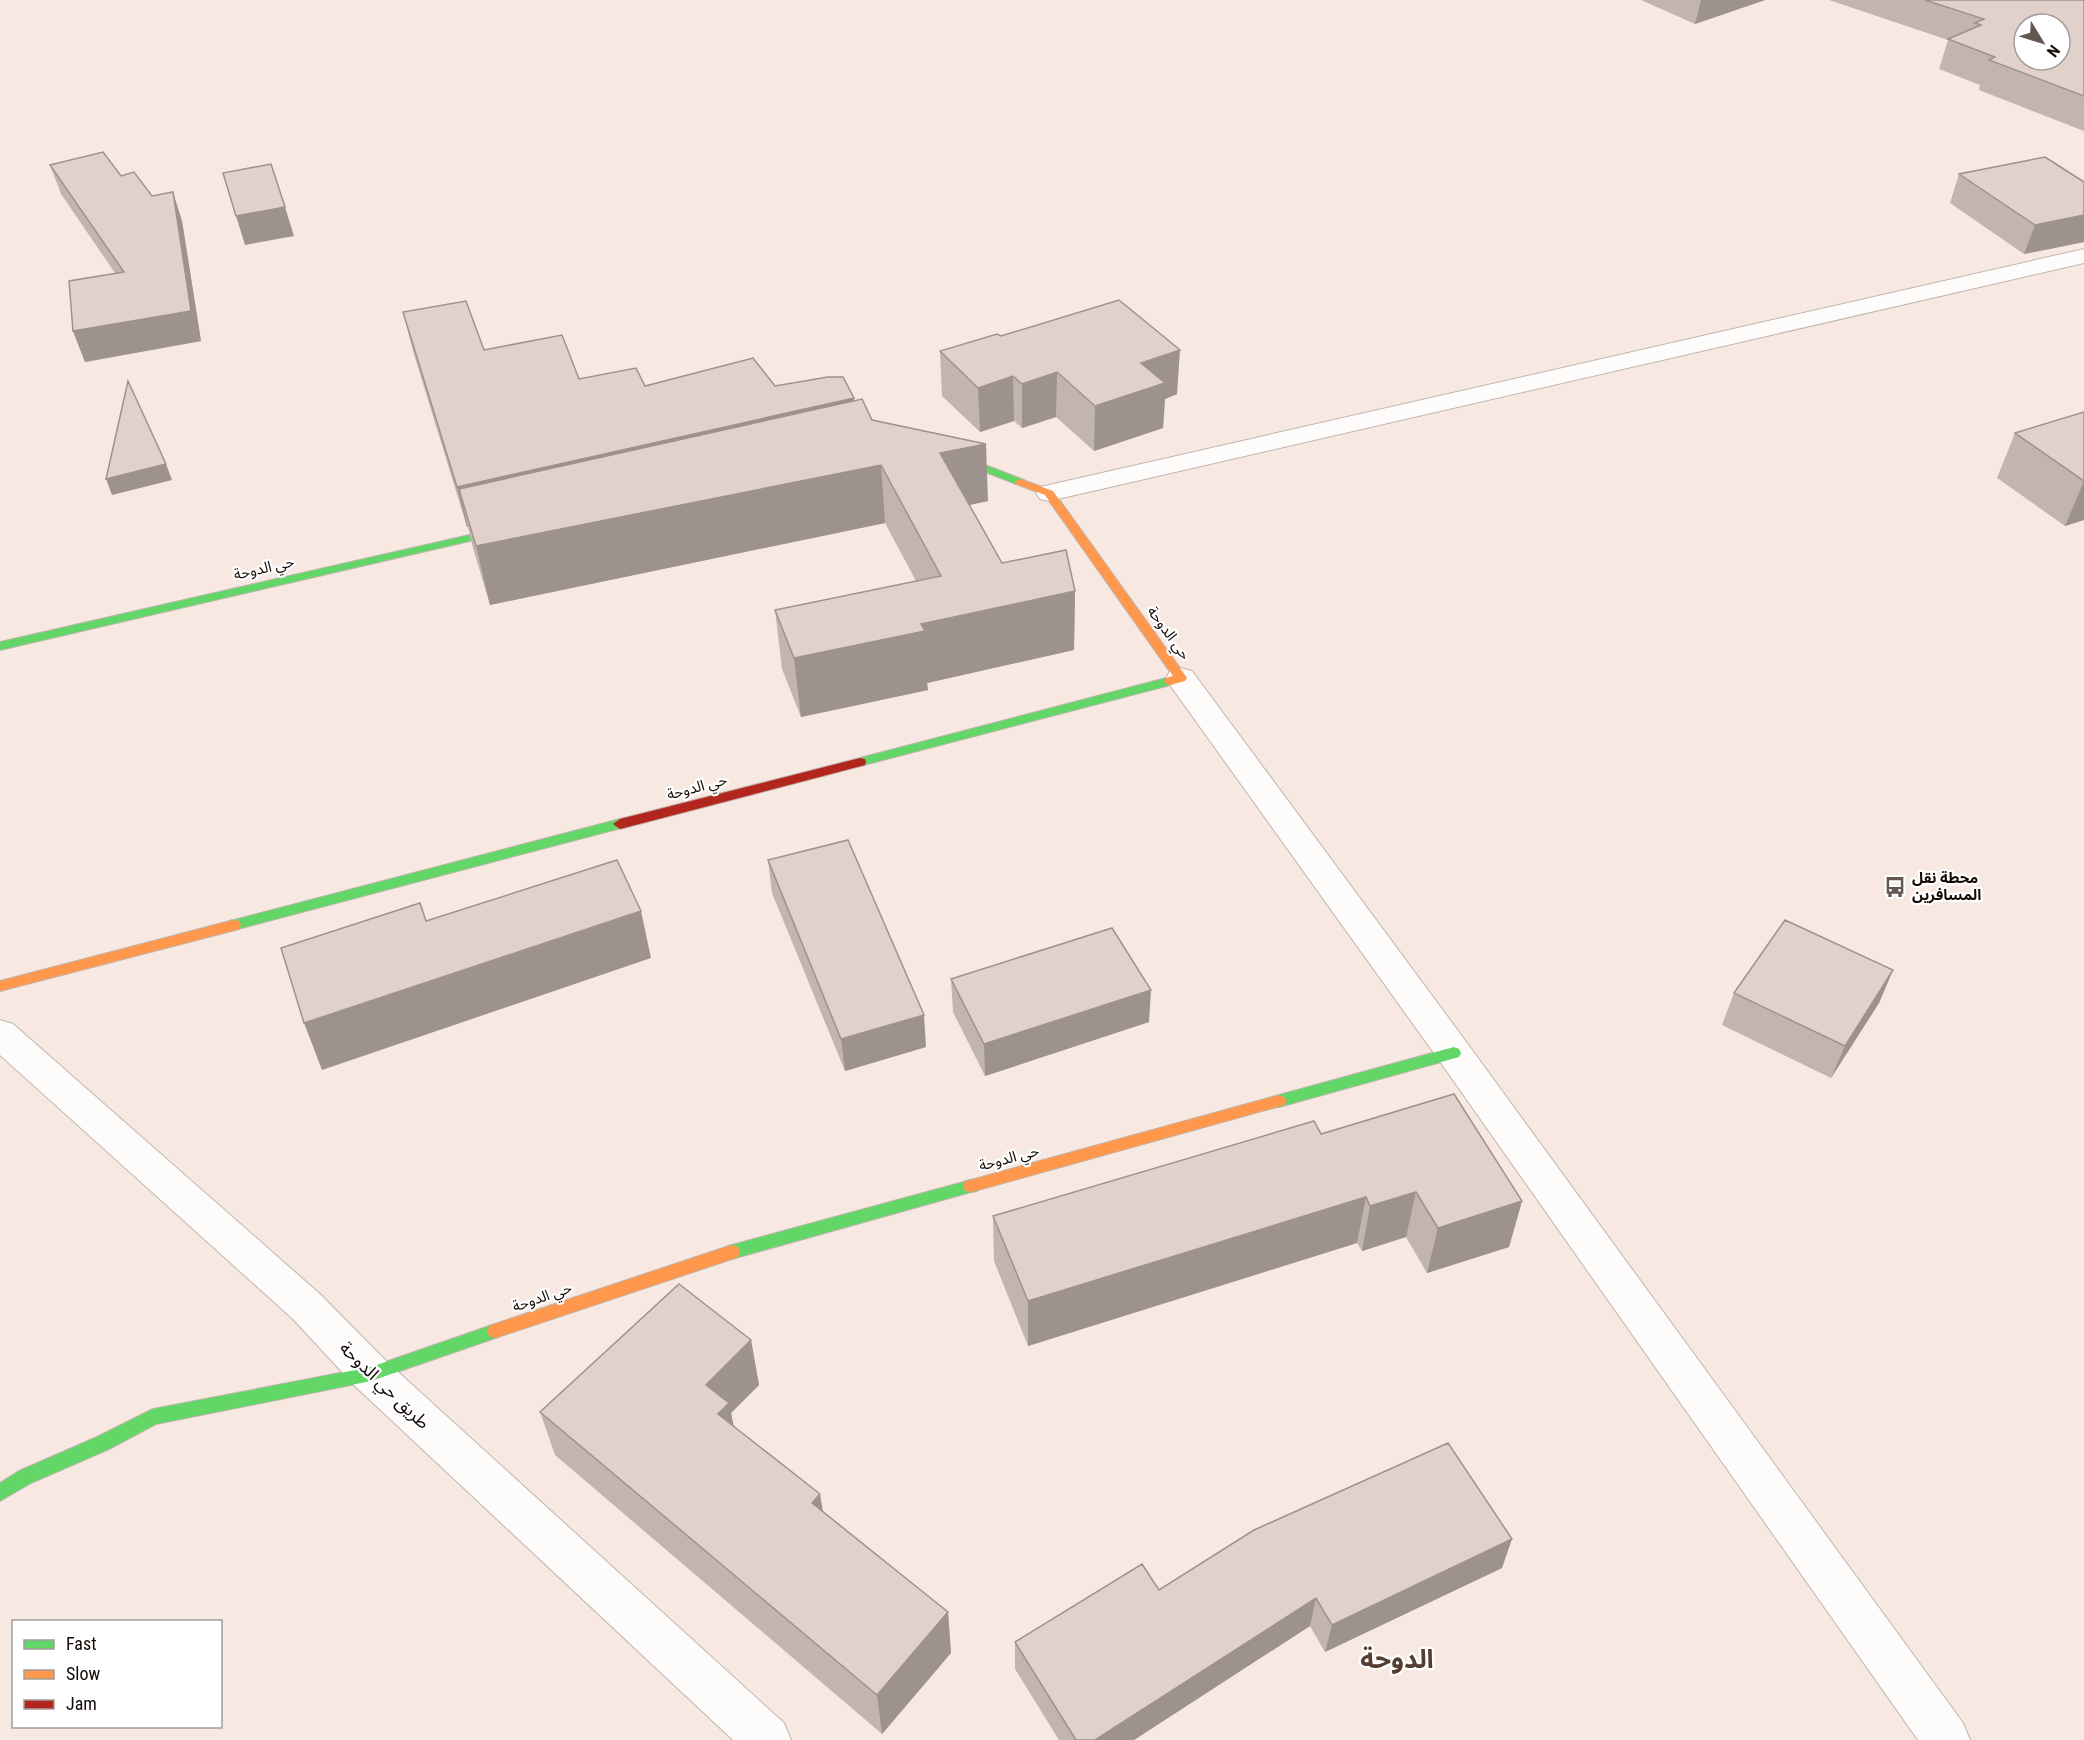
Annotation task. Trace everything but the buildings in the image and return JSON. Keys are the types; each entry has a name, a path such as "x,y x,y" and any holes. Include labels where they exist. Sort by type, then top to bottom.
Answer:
{"street":[{"path":"930,447 1049,493 2084,256"},
{"name":"حي الدوحة","path":"0,986 1181,678 1049,493"},
{"name":"حي الدوحة","path":"0,646 523,525"},
{"path":"1181,678 1454,1053 1946,1740"},
{"name":"طريق حي الدوحة","path":"0,1034 307,1306 371,1374 767,1740"},
{"name":"حي الدوحة","path":"0,1493 25,1478 103,1443 153,1417 371,1374 701,1260 1454,1053"}],"traffic: fast":[{"path":"946,453 1020,482"},
{"path":"0,646 513,528"},
{"path":"860,762 1170,681"},
{"path":"234,925 620,824"},
{"path":"1279,1101 1454,1053"},
{"path":"732,1252 971,1186"},
{"path":"0,1493 25,1477 103,1443 153,1417 371,1374 495,1331"}],"traffic: slow":[{"path":"1020,482 1049,493 1181,678 1170,681"},
{"path":"0,986 234,925"},
{"path":"971,1186 1279,1101"},
{"path":"495,1331 732,1252"}],"traffic: jam":[{"path":"620,824 860,762"}],"place":[{"name":"محطة نقل المسافرين","path":"1895,887"}],"district":[{"name":"الدوحة","path":"1397,1659"}]}
